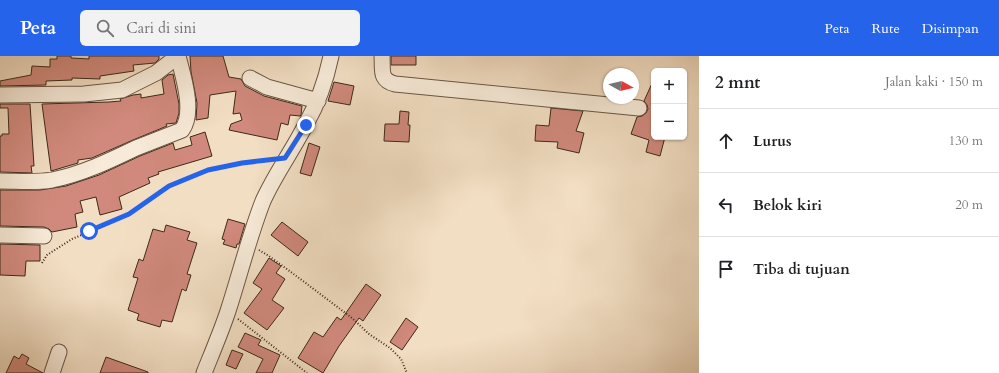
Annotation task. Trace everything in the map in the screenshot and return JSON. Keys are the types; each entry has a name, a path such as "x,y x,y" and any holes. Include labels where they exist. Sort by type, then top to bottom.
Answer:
{"street":[{"path":"0,95 84,94 122,90 156,73 178,56 188,107 188,118 186,125 182,130 138,147 86,171 51,180 32,182 0,181"},
{"path":"204,373 228,311 248,244 264,201 272,182 306,125 318,101 331,56"},
{"path":"382,56 383,77 387,82 395,84 639,108"},
{"path":"250,78 266,87 318,101"},
{"path":"0,235 44,236"},
{"path":"52,373 59,352"}],"path":[{"path":"42,263 47,255 72,239 129,214 169,186 208,170 242,163 283,164"},
{"path":"248,244 276,260 369,334 390,348 401,359 407,373"},
{"path":"228,311 307,373"}],"building":[{"path":"57,56 71,56 71,58 89,59 89,56 159,56 159,59 155,63 133,65 134,71 100,76 100,79 72,78 72,80 46,81 46,85 0,86 0,81 31,75 32,66 50,67 50,59 57,59"},
{"path":"190,56 223,56 229,77 241,79 245,86 264,96 302,106 301,115 290,115 288,125 281,123 277,140 229,130 231,124 242,120 240,113 233,114 236,91 210,95 208,118 196,120 197,103 191,72"},
{"path":"391,56 416,56 416,65 391,65"},
{"path":"173,74 179,104 179,113 176,123 166,124 167,126 92,158 78,160 78,163 51,171 42,104 109,102 121,101 120,99 133,95 141,94 141,98 164,94 162,80 168,75"},
{"path":"334,82 354,86 350,105 328,101"},
{"path":"651,86 651,140 664,140 660,156 646,152 649,140 631,134 637,117 642,116 648,109 644,101"},
{"path":"0,104 30,104 34,166 31,166 32,173 0,172 0,136 2,136 2,134 9,134 8,108 0,108"},
{"path":"551,108 583,111 576,131 584,133 579,153 557,148 558,142 535,141 536,125 549,126"},
{"path":"400,111 409,112 409,142 384,141 385,124 399,124"},
{"path":"205,132 212,156 158,172 159,174 148,178 150,183 119,197 122,209 100,215 96,197 80,201 83,212 75,214 77,227 52,232 44,227 0,226 0,190 40,190 66,186 99,175 173,143 175,150 192,145 190,137"},
{"path":"309,143 320,147 311,176 300,173"},
{"path":"228,219 245,224 239,244 237,244 236,248 223,244 225,240 222,239"},
{"path":"282,222 308,242 298,256 271,235"},
{"path":"166,225 190,232 187,240 197,243 187,274 191,275 186,291 182,289 172,322 162,320 160,327 137,320 139,314 128,310 138,278 133,277 139,259 143,261 153,229 164,232"},
{"path":"0,244 40,245 40,261 26,261 25,276 0,275"},
{"path":"269,258 281,266 276,273 285,279 272,300 284,308 267,330 244,313 262,289 253,283"},
{"path":"366,284 381,295 363,321 359,318 339,346 323,373 298,358 314,332 323,337 337,317 341,320"},
{"path":"406,318 418,327 402,350 390,342"},
{"path":"245,333 261,340 258,345 280,355 272,373 256,373 263,359 238,347"},
{"path":"232,350 243,354 236,369 226,365"},
{"path":"22,354 29,358 26,364 43,373 6,373 14,356 19,359"},
{"path":"106,357 148,372 148,373 100,373"}],"route":[{"path":"89,231 129,214 169,186 208,170 242,163 285,158 306,125"}]}
